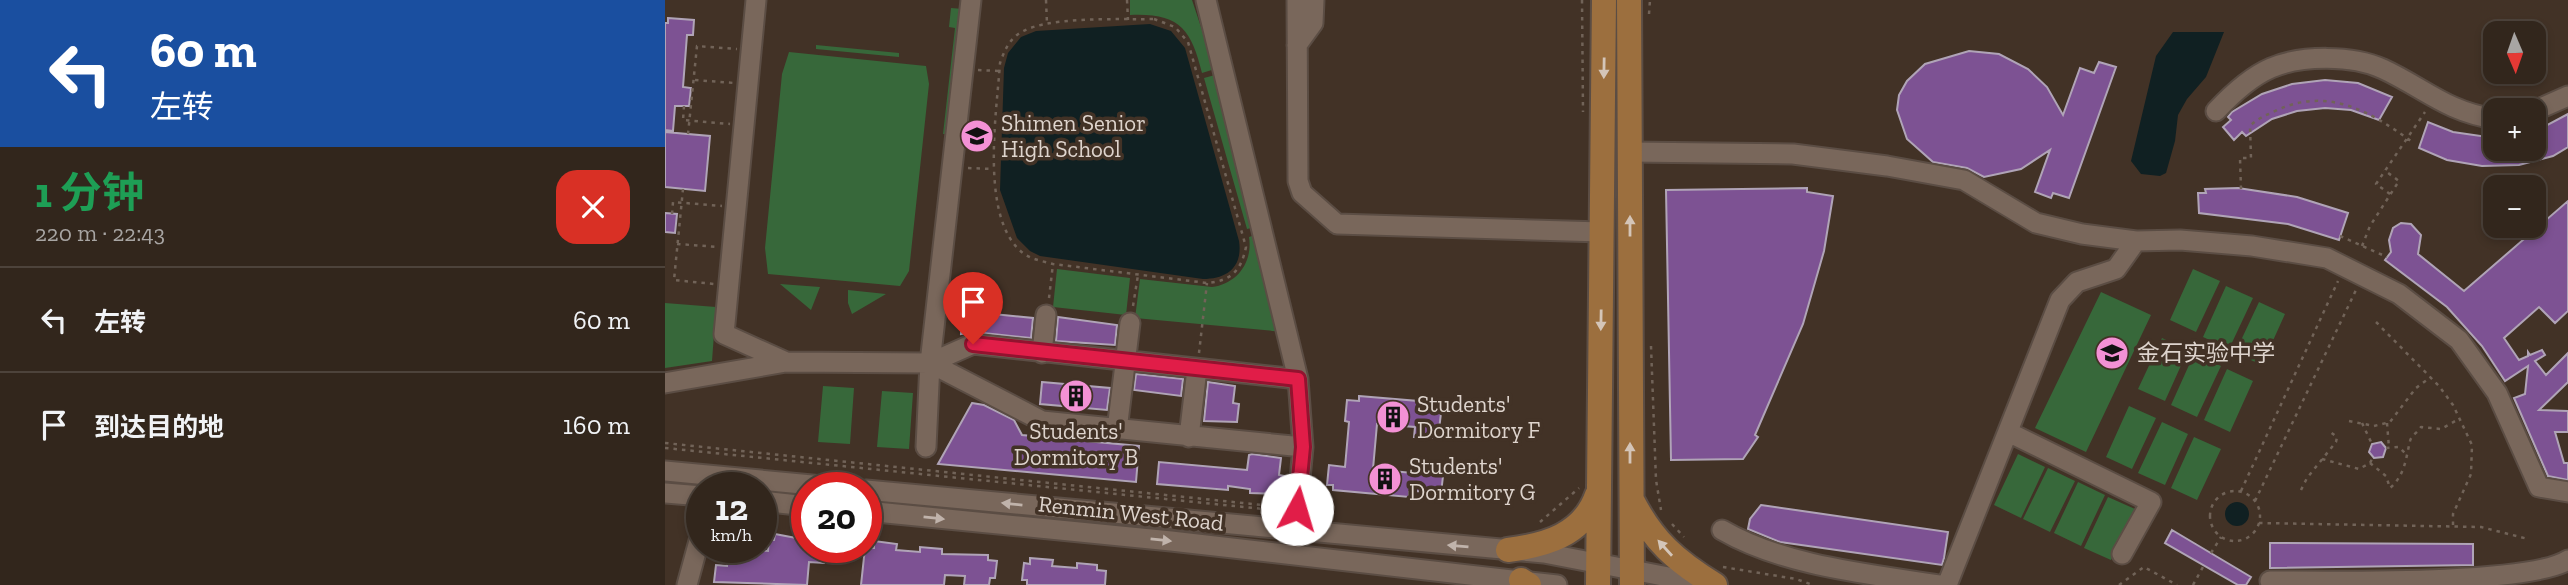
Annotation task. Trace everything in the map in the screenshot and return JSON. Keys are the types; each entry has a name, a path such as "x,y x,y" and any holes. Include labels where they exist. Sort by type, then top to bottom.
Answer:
{"main road":[{"path":"1508,550 1534,546 1571,532 1591,511 1602,232 1604,0"},
{"path":"1629,0 1632,578"},
{"path":"1591,486 1598,574"},
{"path":"1630,497 1646,526 1677,561 1716,579"}],"street":[{"path":"756,0 723,334 786,362"},
{"path":"926,447 930,363 971,0"},
{"path":"1206,0 1298,379 1303,447 1296,518"},
{"path":"1297,0 1298,181 1302,193 1337,224 1602,232"},
{"path":"1297,45 1313,23 1314,0"},
{"path":"2216,111 2269,68 2286,63 2321,60 2352,61 2380,68 2444,105 2483,115"},
{"path":"2546,106 2568,96"},
{"path":"1630,152 1793,154 1900,168 1964,180 2036,223 2082,234 2136,241 2180,240 2252,246 2327,258 2399,294 2459,341 2497,393 2539,487 2568,492"},
{"path":"1947,585 2060,300 2077,282 2116,269 2136,241"},
{"path":"1042,353 1046,315"},
{"path":"1117,430 1130,323"},
{"path":"665,383 786,362 930,363 973,344 1298,379"},
{"path":"930,363 1042,421 1303,447"},
{"path":"1189,437 1196,369"},
{"path":"2008,432 2151,502 2122,554"},
{"path":"665,471 686,476"},
{"path":"882,491 1296,518 1508,550 1598,574 1632,578 1716,579"},
{"path":"665,493 686,495"},
{"name":"Renmin West Road","path":"882,513 1557,585"},
{"path":"1723,530 1743,542 1842,570 1939,585"},
{"path":"2270,580 2487,583 2529,575 2561,565 2568,560"},
{"path":"687,585 693,563"}],"path":[{"path":"1045,0 1047,24"},
{"path":"1127,0 1128,20"},
{"path":"1581,0 1581,63"},
{"path":"1165,21 1184,34 1246,247 1243,261 1235,275 1222,282 1207,283 1053,264 1032,258 1015,245 995,192 993,169 999,71 1005,47 1017,34 1047,24 1165,21"},
{"path":"688,134 697,46 720,48"},
{"path":"963,69 999,71"},
{"path":"694,80 717,81"},
{"path":"2241,189 2240,158 2251,158 2250,126 2256,120 2286,106 2331,100 2351,105 2380,118 2409,139"},
{"path":"2390,194 2376,184 2431,103"},
{"path":"684,106 683,120 712,123"},
{"path":"952,167 993,169"},
{"path":"2362,246 2370,226 2399,181 2385,170"},
{"path":"683,189 674,280 697,282"},
{"path":"672,214 673,202 704,205"},
{"path":"2340,236 2387,257"},
{"path":"677,244 699,246"},
{"path":"1046,315 1053,264"},
{"path":"1130,323 1138,275"},
{"path":"2241,491 2338,281"},
{"path":"1196,369 1207,283"},
{"path":"2259,523 2256,501 2356,290"},
{"path":"2376,322 2431,377 2453,405 2472,445 2472,462 2465,491 2453,514 2453,526"},
{"path":"1651,346 1657,495 1661,509 1685,539"},
{"path":"2349,421 2374,426 2387,423 2401,411 2416,388 2431,377"},
{"path":"2370,463 2386,476 2390,488 2399,480 2410,439 2421,427 2441,429 2459,419"},
{"path":"2362,423 2372,444"},
{"path":"2387,423 2388,448 2399,447 2407,455"},
{"path":"2301,490 2336,442 2337,437 2329,431"},
{"path":"665,443 1296,518"},
{"path":"665,448 1296,518"},
{"path":"2322,459 2344,463 2353,469 2370,463 2373,457"},
{"path":"1540,522 1591,486"},
{"path":"2256,501 2241,491 2224,493 2212,505 2211,523 2221,537 2243,540 2259,523 2481,527 2528,539"},
{"path":"2211,553 2221,537"},
{"path":"2193,585 2204,565"},
{"path":"2119,585 2144,567 2177,585"},
{"path":"1716,579 1796,579 1814,585"}],"green space":[{"path":"1130,0 1192,0 1215,69 1202,73 1193,45 1180,26 1160,17 1130,15"},
{"path":"951,8 963,9 946,134 943,134 955,28 949,27"},
{"path":"816,45 899,53 899,57 816,49"},
{"path":"789,52 926,66 929,84 909,271 900,286 768,274 765,248 782,74"},
{"path":"1215,75 1255,227 1247,229 1204,78"},
{"path":"1258,234 1284,332 1135,318 1140,279 1212,287 1221,285 1241,270 1248,255 1249,237"},
{"path":"1057,269 1130,278 1126,315 1053,307"},
{"path":"2193,269 2220,281 2196,332 2170,320"},
{"path":"780,284 820,287 811,310"},
{"path":"2226,286 2253,298 2229,349 2203,337"},
{"path":"848,290 886,294 852,314 848,303"},
{"path":"2101,292 2151,315 2086,452 2035,428"},
{"path":"2259,302 2285,314 2262,365 2235,353"},
{"path":"665,303 716,307 712,361 665,368"},
{"path":"2162,338 2188,350 2165,401 2138,389"},
{"path":"2194,354 2221,366 2197,417 2171,405"},
{"path":"2227,369 2253,381 2230,432 2204,420"},
{"path":"823,386 854,388 850,444 818,442"},
{"path":"882,391 913,393 909,449 877,447"},
{"path":"2129,406 2156,418 2132,469 2106,457"},
{"path":"2162,422 2188,434 2165,485 2138,473"},
{"path":"2194,437 2221,449 2197,500 2171,488"},
{"path":"2018,454 2045,467 2021,518 1994,505"},
{"path":"2048,468 2075,481 2050,532 2023,519"},
{"path":"2078,482 2105,495 2081,546 2054,533"},
{"path":"2108,497 2135,509 2111,560 2084,548"}],"shaded area":[{"path":"1150,24 1171,31 1185,48 1239,241 1240,250 1236,264 1232,270 1219,277 1203,279 1040,256 1030,251 1017,238 1000,190 1004,68 1008,53 1021,37 1036,31"},
{"path":"2173,32 2224,32 2206,77 2187,99 2178,115 2175,141 2166,173 2160,176 2141,174 2131,161 2156,56"},
{"path":"2237,502 2245,506 2249,514 2245,522 2237,526 2229,522 2225,514 2229,506"}],"building":[{"path":"668,18 694,20 693,35 687,35 683,87 691,88 689,106 675,106 673,131 665,130 665,23 668,23"},
{"path":"1969,51 1999,54 2028,69 2047,87 2063,115 2080,68 2094,73 2099,62 2116,67 2069,198 2053,193 2051,198 2035,192 2050,150 2021,169 1984,177 1967,168 1933,162 1907,139 1897,110 1899,95 1907,81 1925,64"},
{"path":"2325,80 2358,83 2392,97 2379,120 2351,110 2325,108 2297,111 2272,119 2246,136 2242,132 2234,140 2223,127 2231,120 2228,117 2232,112 2262,94 2292,84"},
{"path":"2568,114 2568,147 2546,158 2546,126"},
{"path":"2428,122 2453,132 2483,136 2483,161 2534,161 2519,165 2482,166 2447,160 2419,148"},
{"path":"665,132 710,136 705,191 665,187"},
{"path":"1807,188 1807,192 1833,196 1824,251 1803,324 1755,435 1758,437 1743,459 1671,460 1666,190"},
{"path":"2238,188 2297,197 2348,213 2339,240 2288,224 2199,213 2198,193 2206,193 2205,189"},
{"path":"2568,201 2568,311 2555,323 2539,307 2504,338 2519,360 2528,356 2528,352 2530,355 2542,350 2545,355 2535,361 2546,375 2568,353 2568,382 2539,410 2568,411 2568,432 2555,432 2564,463 2568,463 2568,480 2548,476 2514,398 2525,394 2528,366 2505,381 2482,346 2447,307 2385,260 2391,252 2389,240 2393,228 2401,223 2411,224 2421,235 2418,254 2464,291 2525,238 2546,238 2546,220"},
{"path":"665,213 677,214 675,233 665,232"},
{"path":"963,311 1033,318 1031,338 974,332 961,334"},
{"path":"1058,317 1117,325 1115,345 1056,341"},
{"path":"1136,374 1183,379 1181,396 1134,390"},
{"name":"Students' Dormitory B","path":"1042,382 1110,388 1107,410 1040,404"},
{"path":"1208,382 1235,386 1233,403 1239,404 1237,422 1204,421"},
{"path":"1359,396 1418,401 1418,407 1426,408 1425,411 1441,413 1438,438 1414,437 1415,427 1377,424 1373,469 1412,473 1413,465 1444,468 1441,493 1409,492 1409,497 1333,490 1333,485 1327,485 1329,465 1345,467 1349,422 1345,421 1347,400 1359,401"},
{"path":"972,403 984,405 1014,420 1022,435 1139,446 1136,482 938,464"},
{"path":"2381,442 2386,448 2383,457 2374,458 2369,452 2372,444"},
{"path":"1249,455 1281,458 1279,475 1285,476 1283,494 1250,493 1250,489 1228,486 1228,490 1157,484 1159,462 1247,470"},
{"path":"1761,505 1948,532 1942,565 1780,542 1748,529 1750,519"},
{"path":"2172,530 2251,577 2246,585 2238,585 2165,543"},
{"path":"777,534 791,537 791,563 809,563 807,585 714,582 716,565 727,566 727,563 777,563"},
{"path":"882,542 897,544 896,550 920,552 920,547 942,549 942,554 988,555 988,560 997,561 995,578 990,578 989,585 964,585 965,576 945,575 944,585 861,585 863,563 882,563"},
{"path":"2270,543 2473,544 2473,565 2270,568"},
{"path":"1030,558 1053,560 1052,566 1077,568 1077,563 1097,565 1097,570 1106,571 1105,585 1027,585 1027,580 1022,580 1024,563 1030,564"}],"place":[{"name":"Shimen Senior High School","path":"977,136"},
{"name":"金石实验中学","path":"2112,353"},
{"name":"Students' Dormitory B","path":"1076,396"},
{"name":"Students' Dormitory F","path":"1393,417"},
{"name":"Students' Dormitory G","path":"1385,479"}],"route":[{"path":"973,344 1298,379 1303,447 1297,509"}]}
